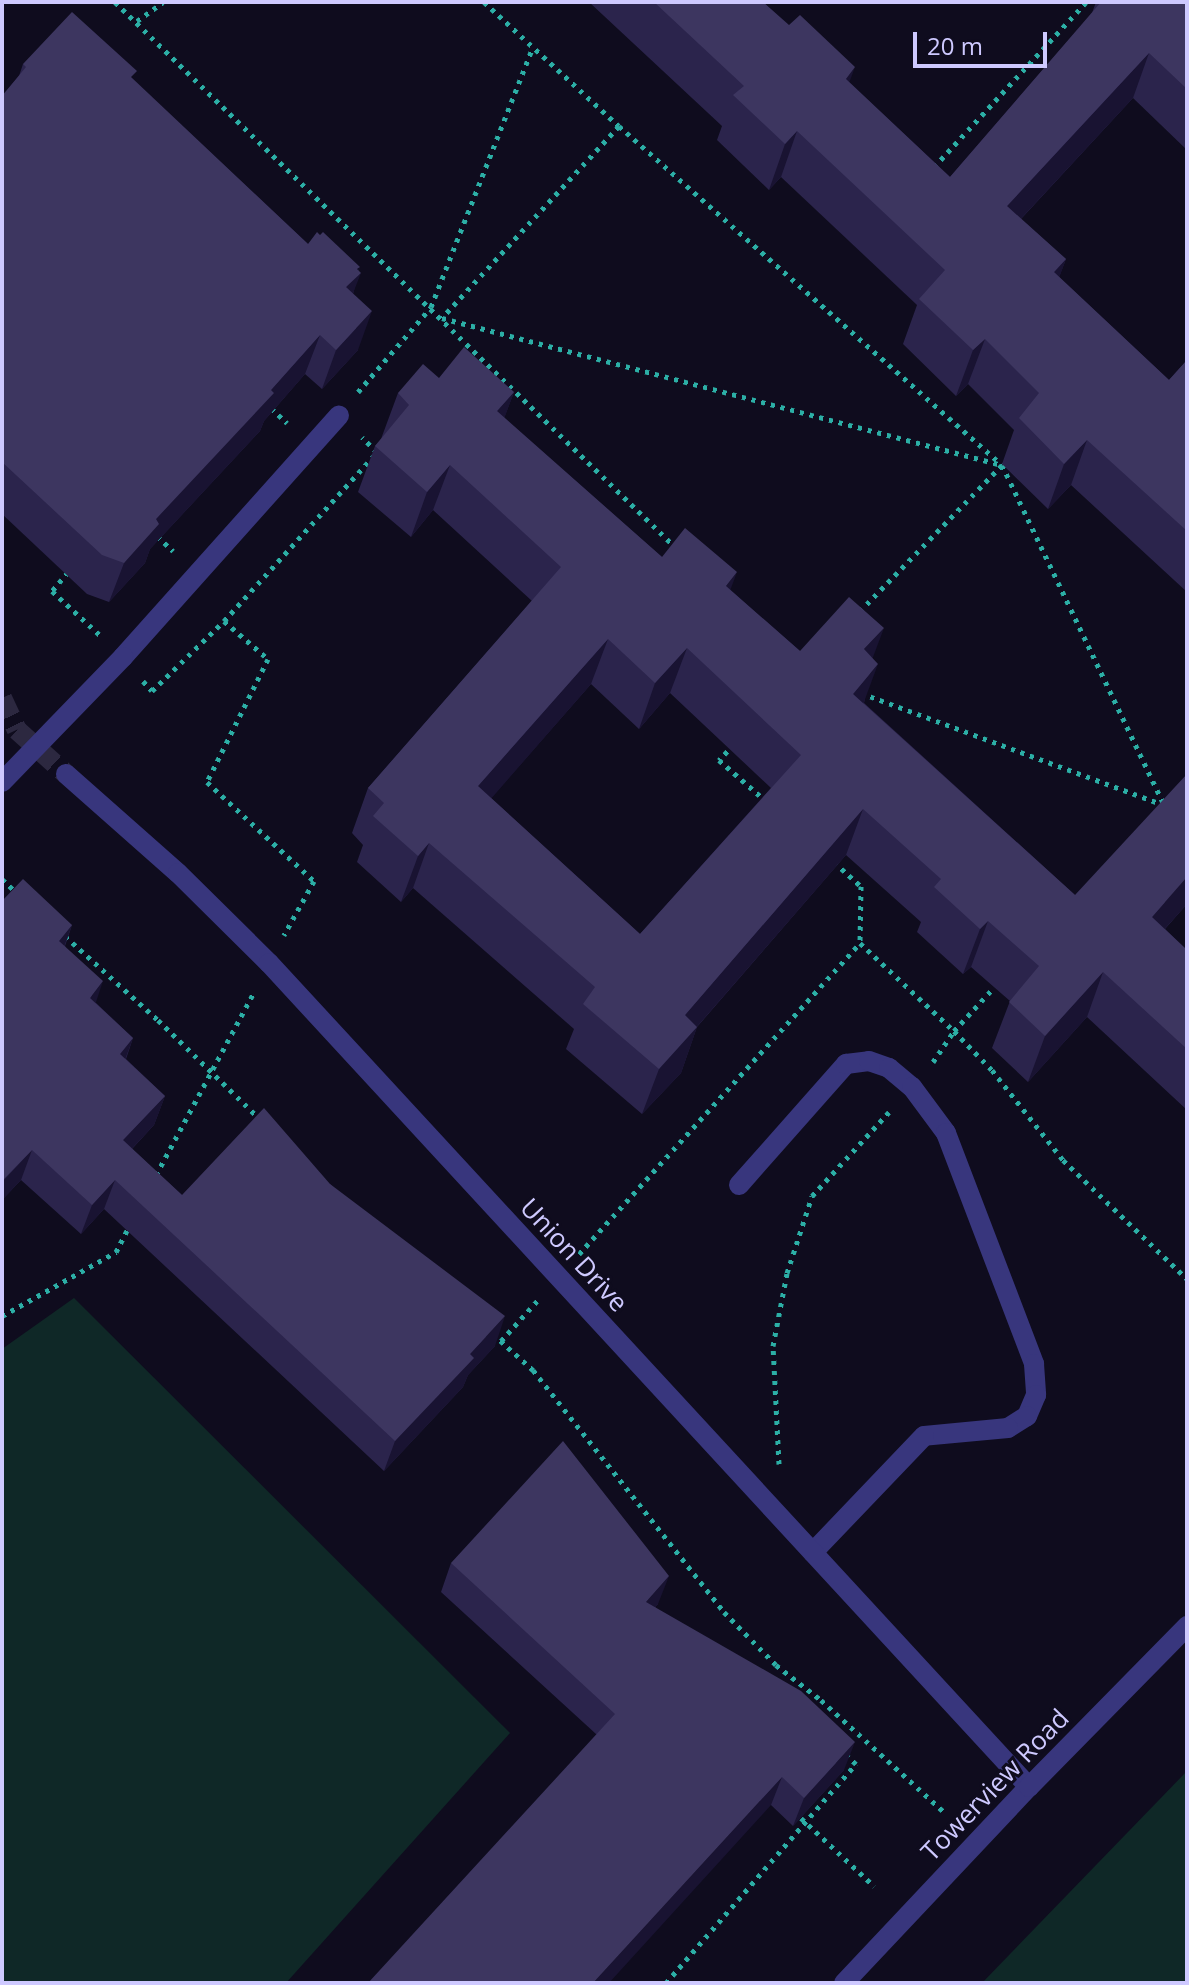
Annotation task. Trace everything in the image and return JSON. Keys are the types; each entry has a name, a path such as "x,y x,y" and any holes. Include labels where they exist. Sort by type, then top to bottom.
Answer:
{"street":[{"path":"2,782 123,657 339,415"},
{"name":"Union Drive","path":"66,774 178,873 269,963 1029,1787"},
{"path":"739,1185 846,1064 869,1061 879,1065 912,1087 946,1133 1034,1364 1036,1395 1027,1416 1008,1428 924,1436 813,1552"},
{"name":"Towerview Road","path":"844,1983 1187,1626"}],"path":[{"path":"115,2 678,550"},
{"path":"137,21 163,2"},
{"path":"484,2 619,126 1002,465 1173,813"},
{"path":"929,172 1086,2"},
{"path":"339,415 431,307 533,47"},
{"path":"442,318 619,126"},
{"path":"442,318 1002,465"},
{"path":"266,403 312,445"},
{"path":"162,679 224,621 377,452"},
{"path":"854,617 1002,465"},
{"path":"147,527 198,574"},
{"path":"68,572 52,591 123,657"},
{"path":"151,1185 314,881 207,782 268,659 224,621"},
{"path":"856,692 1166,803"},
{"path":"740,738 719,760 778,812"},
{"path":"1155,811 1166,803"},
{"path":"501,1341 860,943 861,886 825,854"},
{"path":"2,879 24,899"},
{"path":"58,930 158,1020 267,1125"},
{"path":"860,943 992,1070 1063,1160 1187,1279"},
{"path":"779,1464 773,1346 787,1273 812,1196 912,1087 949,1044 954,1031 1007,973"},
{"path":"2,1316 116,1252 130,1225"},
{"path":"490,1331 533,1370 724,1612 776,1665 821,1700 945,1813"},
{"path":"776,1665 778,1676"},
{"path":"666,1983 856,1764 835,1745"},
{"path":"801,1818 874,1886"}],"green space":[{"path":"74,1298 510,1733 286,1983 2,1983 2,1349"},
{"path":"1187,1771 1187,1983 982,1983"}],"building":[{"path":"654,2 763,2 789,25 800,15 855,67 846,79 950,177 1101,2 1187,2 1187,89 1149,53 1007,206 1066,259 1054,272 1169,380 1187,360 1187,531 1087,440 1064,464 1019,418 1039,393 985,339 973,350 919,299 945,270 797,131 785,144 733,95 744,86"},
{"path":"72,12 137,71 131,77 308,244 317,232 320,235 323,232 360,267 357,269 361,273 346,287 372,311 336,350 320,335 271,390 274,393 156,519 159,524 124,563 102,555 2,462 2,96 26,67 23,64"},
{"path":"464,347 514,392 497,411 662,557 685,528 737,572 726,586 800,651 849,597 884,628 864,649 878,664 853,694 1075,895 1187,774 1187,877 1152,917 1187,950 1187,1049 1103,972 1045,1036 1009,1002 1039,966 988,921 980,929 934,887 941,879 863,809 685,1015 697,1027 659,1069 583,1004 595,987 429,843 418,856 373,816 384,803 368,788 561,567 450,465 427,492 375,446 409,405 398,393 423,364 439,378","holes":["608,639 655,683 687,648 801,755 640,934 478,786"]},
{"path":"23,879 72,925 59,941 103,981 90,998 133,1038 120,1054 165,1096 123,1140 182,1195 264,1108 330,1184 505,1316 470,1354 474,1358 395,1441 115,1180 92,1205 32,1150 2,1181 2,901"},
{"path":"563,1441 669,1576 646,1602 801,1691 855,1742 804,1798 782,1777 593,1983 368,1983 615,1714 451,1563"}],"tunnel":[{"path":"2,698 17,730 66,774"}]}
